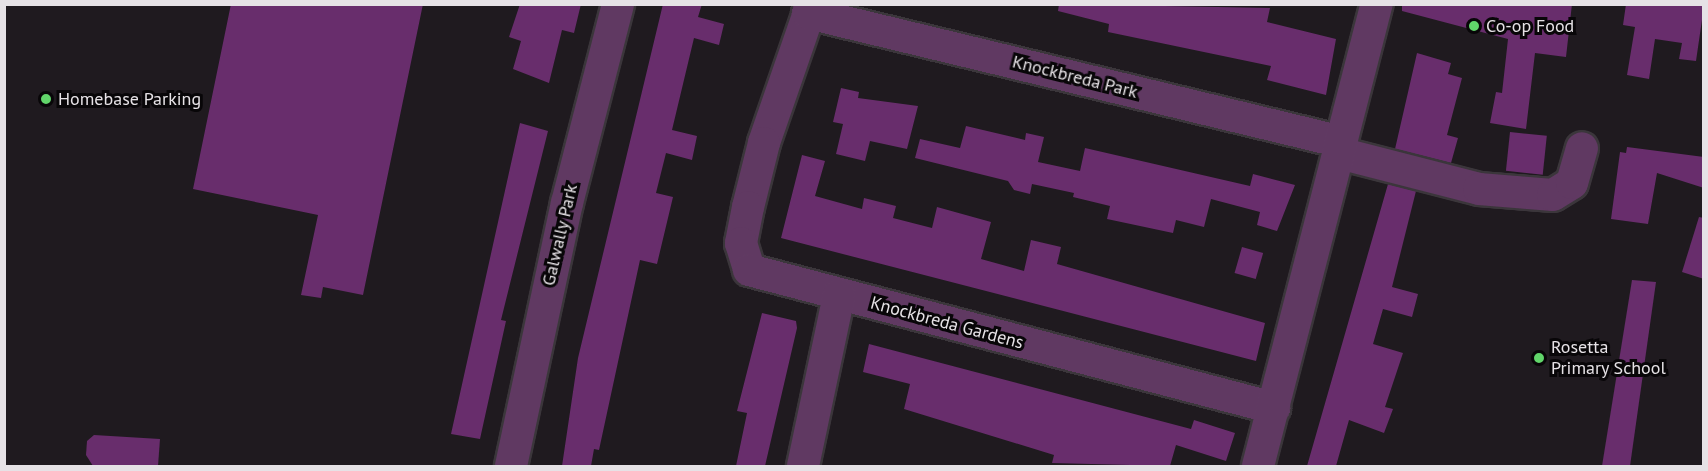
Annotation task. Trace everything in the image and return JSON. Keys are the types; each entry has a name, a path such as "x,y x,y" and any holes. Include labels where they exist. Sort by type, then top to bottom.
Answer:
{"street":[{"name":"Galwally Park","path":"511,466 567,203 618,4"},
{"path":"1258,466 1377,4"},
{"name":"Knockbreda Park","path":"764,143 810,9 1341,147 1479,189 1553,195 1572,183 1582,148"},
{"name":"Knockbreda Gardens","path":"764,143 742,260 761,277 1274,408"},
{"path":"803,466 838,295"}],"building":[{"path":"231,4 423,4 363,295 323,287 321,298 301,295 318,215 193,189"},
{"path":"520,4 581,4 574,33 562,30 549,83 513,69 521,41 509,37"},
{"path":"663,4 702,4 698,17 724,24 719,45 694,38 672,130 697,136 692,160 666,153 656,193 673,197 657,264 640,260 599,450 594,449 591,466 562,466 578,358"},
{"path":"1059,4 1270,8 1267,22 1336,39 1326,95 1267,80 1271,66 1108,32 1109,24 1058,11"},
{"path":"1402,4 1572,4 1566,57 1535,53 1526,129 1490,123 1496,92 1502,93 1508,39 1402,11"},
{"path":"1626,4 1704,6 1696,61 1679,59 1682,43 1655,39 1649,79 1627,75 1635,27 1623,25"},
{"path":"1417,53 1451,63 1448,74 1462,78 1447,135 1458,138 1451,163 1395,149"},
{"path":"841,88 859,92 858,98 918,106 907,149 870,141 865,161 836,154 843,124 833,122"},
{"path":"520,123 548,131 501,320 506,321 480,439 451,434"},
{"path":"966,126 1025,140 1026,133 1044,137 1038,162 1080,171 1085,148 1250,186 1253,174 1295,185 1277,231 1257,225 1260,212 1211,199 1204,227 1176,220 1173,233 1107,219 1110,206 1073,197 1074,193 1032,184 1030,194 1014,190 1008,181 915,158 920,139 960,148"},
{"path":"1510,132 1547,136 1543,175 1506,171"},
{"path":"1627,147 1704,157 1704,188 1657,173 1648,224 1611,219 1620,152 1626,153"},
{"path":"802,155 825,161 815,196 862,209 864,198 896,206 893,218 932,228 937,207 991,222 981,259 1024,271 1031,240 1061,247 1057,264 1265,323 1256,361 781,238"},
{"path":"1388,184 1416,191 1392,287 1418,294 1412,317 1383,309 1373,344 1403,353 1385,407 1393,409 1384,433 1349,420 1336,466 1307,466"},
{"path":"1699,217 1704,218 1704,279 1682,272"},
{"path":"1242,247 1263,253 1256,279 1235,273"},
{"path":"1632,280 1656,282 1630,466 1602,466"},
{"path":"762,313 796,321 797,328 765,466 736,466 747,413 737,411"},
{"path":"869,344 1191,429 1194,420 1235,433 1226,461 1176,445 1170,466 1052,463 1054,455 904,409 910,384 863,372"},
{"path":"94,435 160,439 158,466 93,466 86,455 87,441"}],"place":[{"name":"Co-op Food","path":"1474,26"},
{"name":"Homebase Parking","path":"46,99"},
{"name":"Rosetta Primary School","path":"1539,358"}]}
